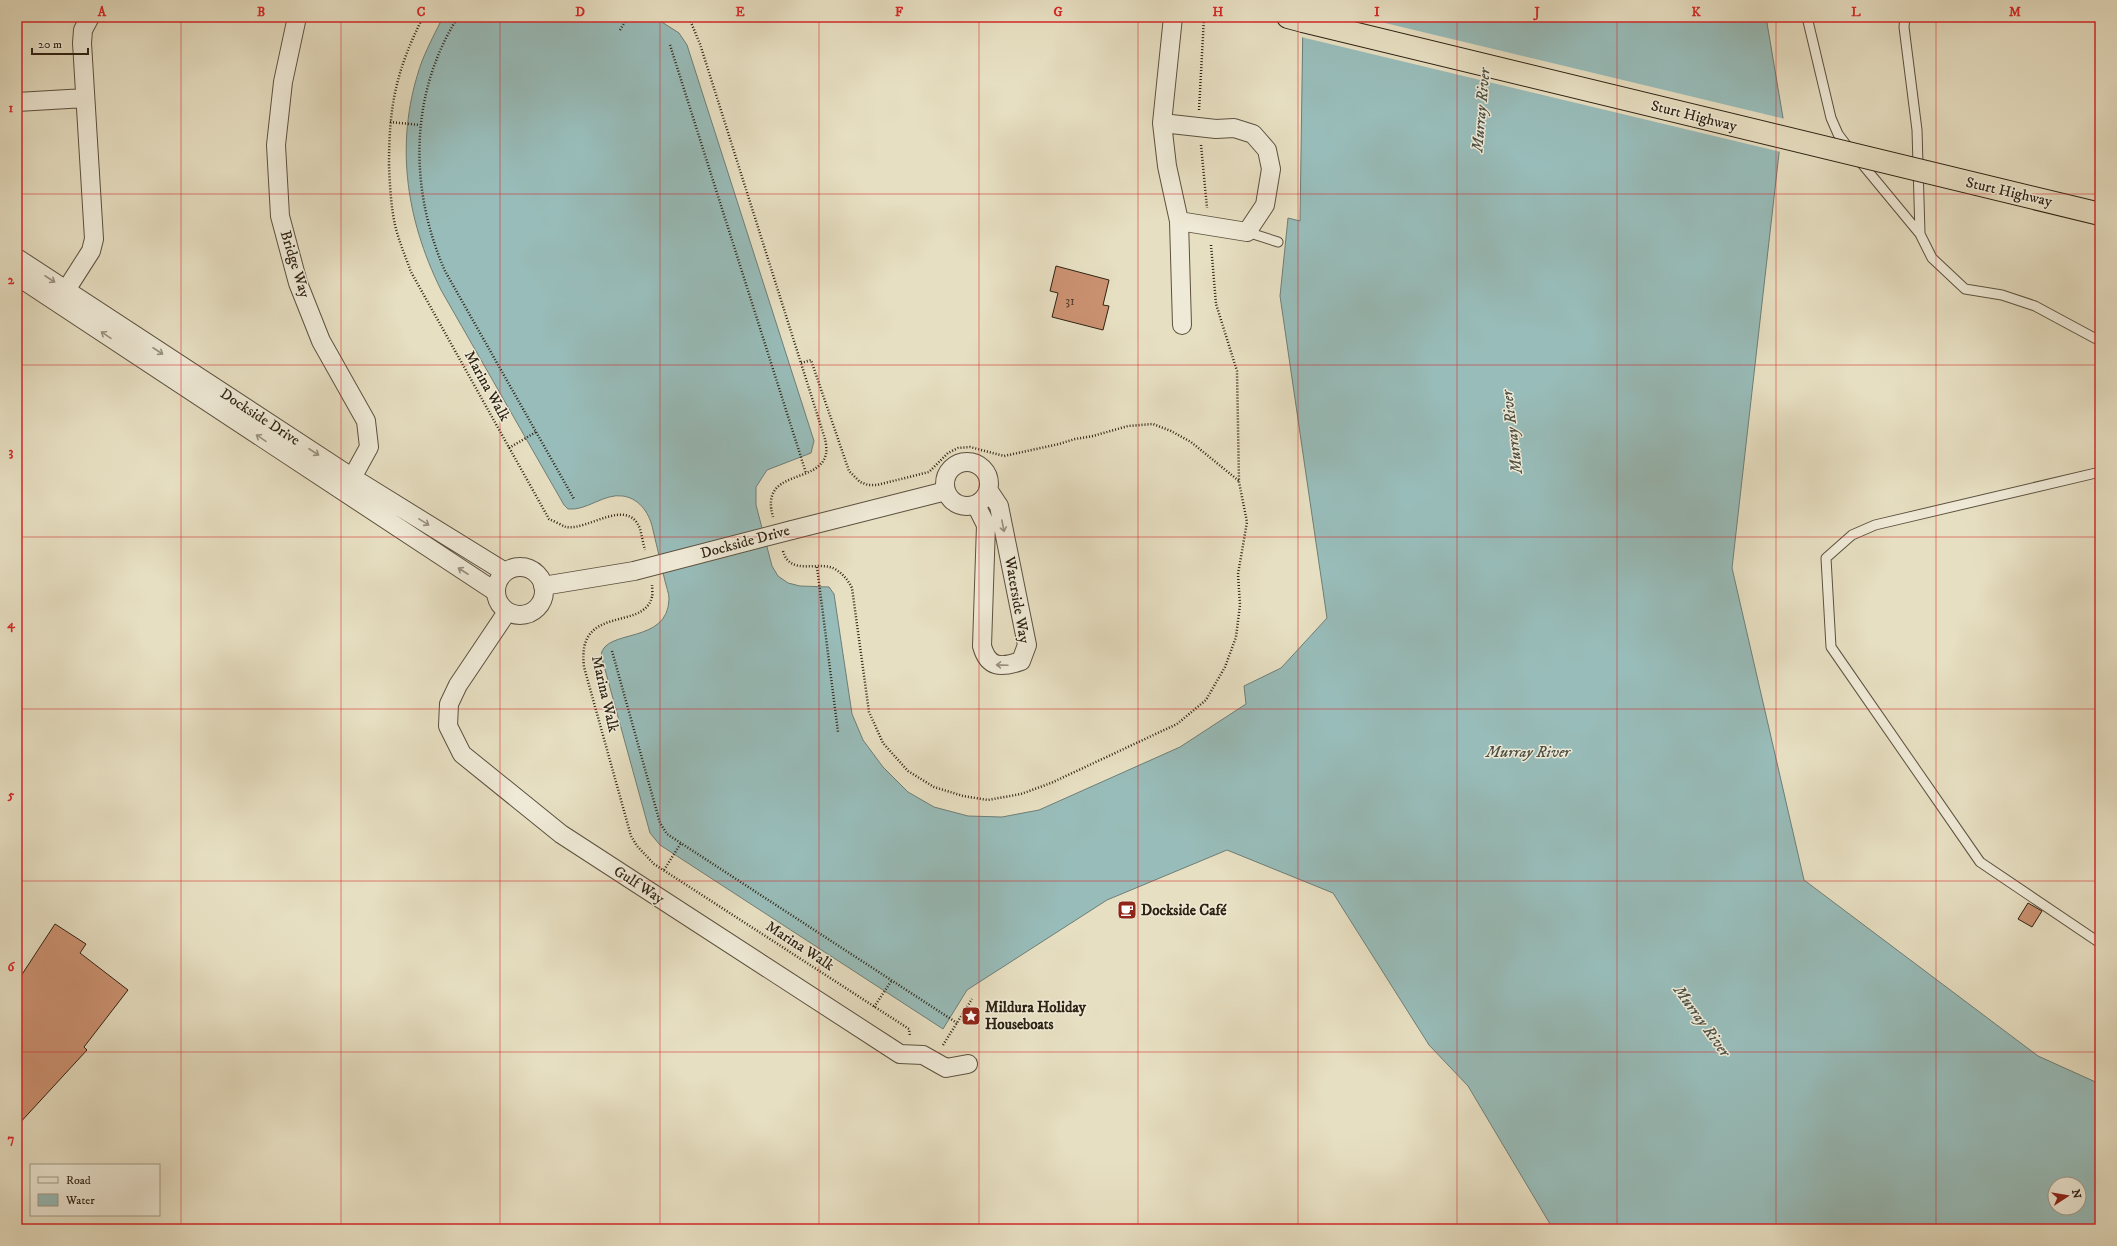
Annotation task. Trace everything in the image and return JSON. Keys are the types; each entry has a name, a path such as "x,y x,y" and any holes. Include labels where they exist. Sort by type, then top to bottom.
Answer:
{"highway":[{"name":"Sturt Highway","path":"1288,17 2100,214"}],"street":[{"path":"62,297 91,251 94,239 82,43 83,30 90,17"},
{"name":"Bridge Way","path":"297,17 283,82 276,145 280,216 298,283 321,341 366,421 369,447 348,485"},
{"path":"1173,17 1162,123 1166,166 1179,221 1182,325"},
{"path":"17,102 85,98"},
{"path":"1162,123 1216,129 1234,128 1253,134 1267,150 1271,169 1265,206 1247,232 1179,221"},
{"name":"Dockside Drive","path":"17,258 62,297 348,485 496,592"},
{"name":"Dockside Drive","path":"17,276 62,297"},
{"path":"961,462 973,462 984,468 989,479 989,491 984,499 976,505 964,506 952,501 946,491 945,479 951,468 961,462"},
{"name":"Dockside Drive","path":"348,485 505,572"},
{"name":"Dockside Drive","path":"543,586 634,571 946,491"},
{"name":"Waterside Way","path":"976,505 986,525 982,646 985,657 995,665 1009,666 1021,661 1027,645 999,506 989,491"},
{"path":"520,567 528,569 540,579 544,594 536,609 522,615 506,612 501,606 496,592 500,578 505,572 520,567"},
{"name":"Gulf Way","path":"506,612 458,685 449,704 448,726 462,754 561,834 888,1047 900,1054 923,1055 946,1068 968,1064"}],"lane":[{"path":"1806,17 1831,118 1838,134 1920,234 1932,258 1965,289 2002,295 2035,306 2100,341"},
{"path":"1905,17 1904,26 1917,130 1920,234"},
{"path":"1247,232 1278,242"},
{"path":"2100,472 1875,525 1852,536 1826,558 1831,647 1980,862 2100,943"}],"path":[{"name":"Marina Walk","path":"423,17 406,50 393,94 390,122 390,190 396,229 411,272 549,518 567,527 584,525 612,514 623,515 635,521 640,528 645,552"},
{"path":"458,17 440,49 427,86 420,124 420,184 424,208 436,250 456,293 574,499"},
{"path":"620,30 628,17"},
{"path":"686,17 690,20"},
{"path":"1204,17 1198,127 1216,304 1238,371 1239,482 1247,522 1238,574 1240,605 1236,637 1224,667 1206,700"},
{"path":"670,45 806,473"},
{"path":"390,122 420,124"},
{"path":"801,363 811,360 849,471 860,482 868,485 878,485 929,472 952,450 964,447 979,448 1004,456 1059,444 1074,438 1093,436 1128,426 1153,424 1171,431 1191,442 1239,482"},
{"path":"510,448 536,432"},
{"path":"817,567 838,732"},
{"name":"Marina Walk","path":"652,583 652,597 649,603 641,611 598,625 586,639 582,655 584,667 631,836 637,846 654,864 909,1029 908,1055"},
{"path":"612,652 660,823 667,834 680,844 957,1023"},
{"path":"664,870 680,844"},
{"path":"874,1007 892,980"},
{"path":"948,1049 943,1046 972,999"}],"water":[{"name":"Murray River","path":"443,17 654,17 679,33 687,45 814,441 811,453 767,470 756,487 756,505 772,566 778,576 788,583 800,586 829,587 834,594 852,714 863,740 883,767 908,792 934,807 968,816 1002,817 1039,810 1180,747 1246,704 1244,686 1281,668 1327,618 1280,296 1288,218 1300,221 1303,17 1766,17 1783,118 1732,568 1804,880 2038,1056 2100,1084 2100,1229 1553,1229 1468,1086 1429,1045 1333,893 1227,850 1107,900 967,990 943,1029 660,845 650,833 601,655 605,647 613,641 648,630 659,623 666,614 669,594 652,524 644,508 640,504 635,500 623,496 609,497 575,509 568,509 564,505 441,290 419,234 412,206 406,148 408,119 413,90 429,44"}],"pier":[{"path":"1301,17 1360,17 1785,119 1781,152 1301,37"}],"building":[{"path":"1056,266 1109,280 1103,305 1109,306 1103,330 1052,317 1058,293 1050,291"},
{"path":"2028,903 2042,911 2032,927 2018,919"},
{"path":"55,924 86,944 80,953 128,990 84,1047 87,1050 17,1126 17,982"}],"place":[{"name":"Dockside Café","path":"1127,910"},
{"name":"Mildura Holiday Houseboats","path":"971,1016"}]}
